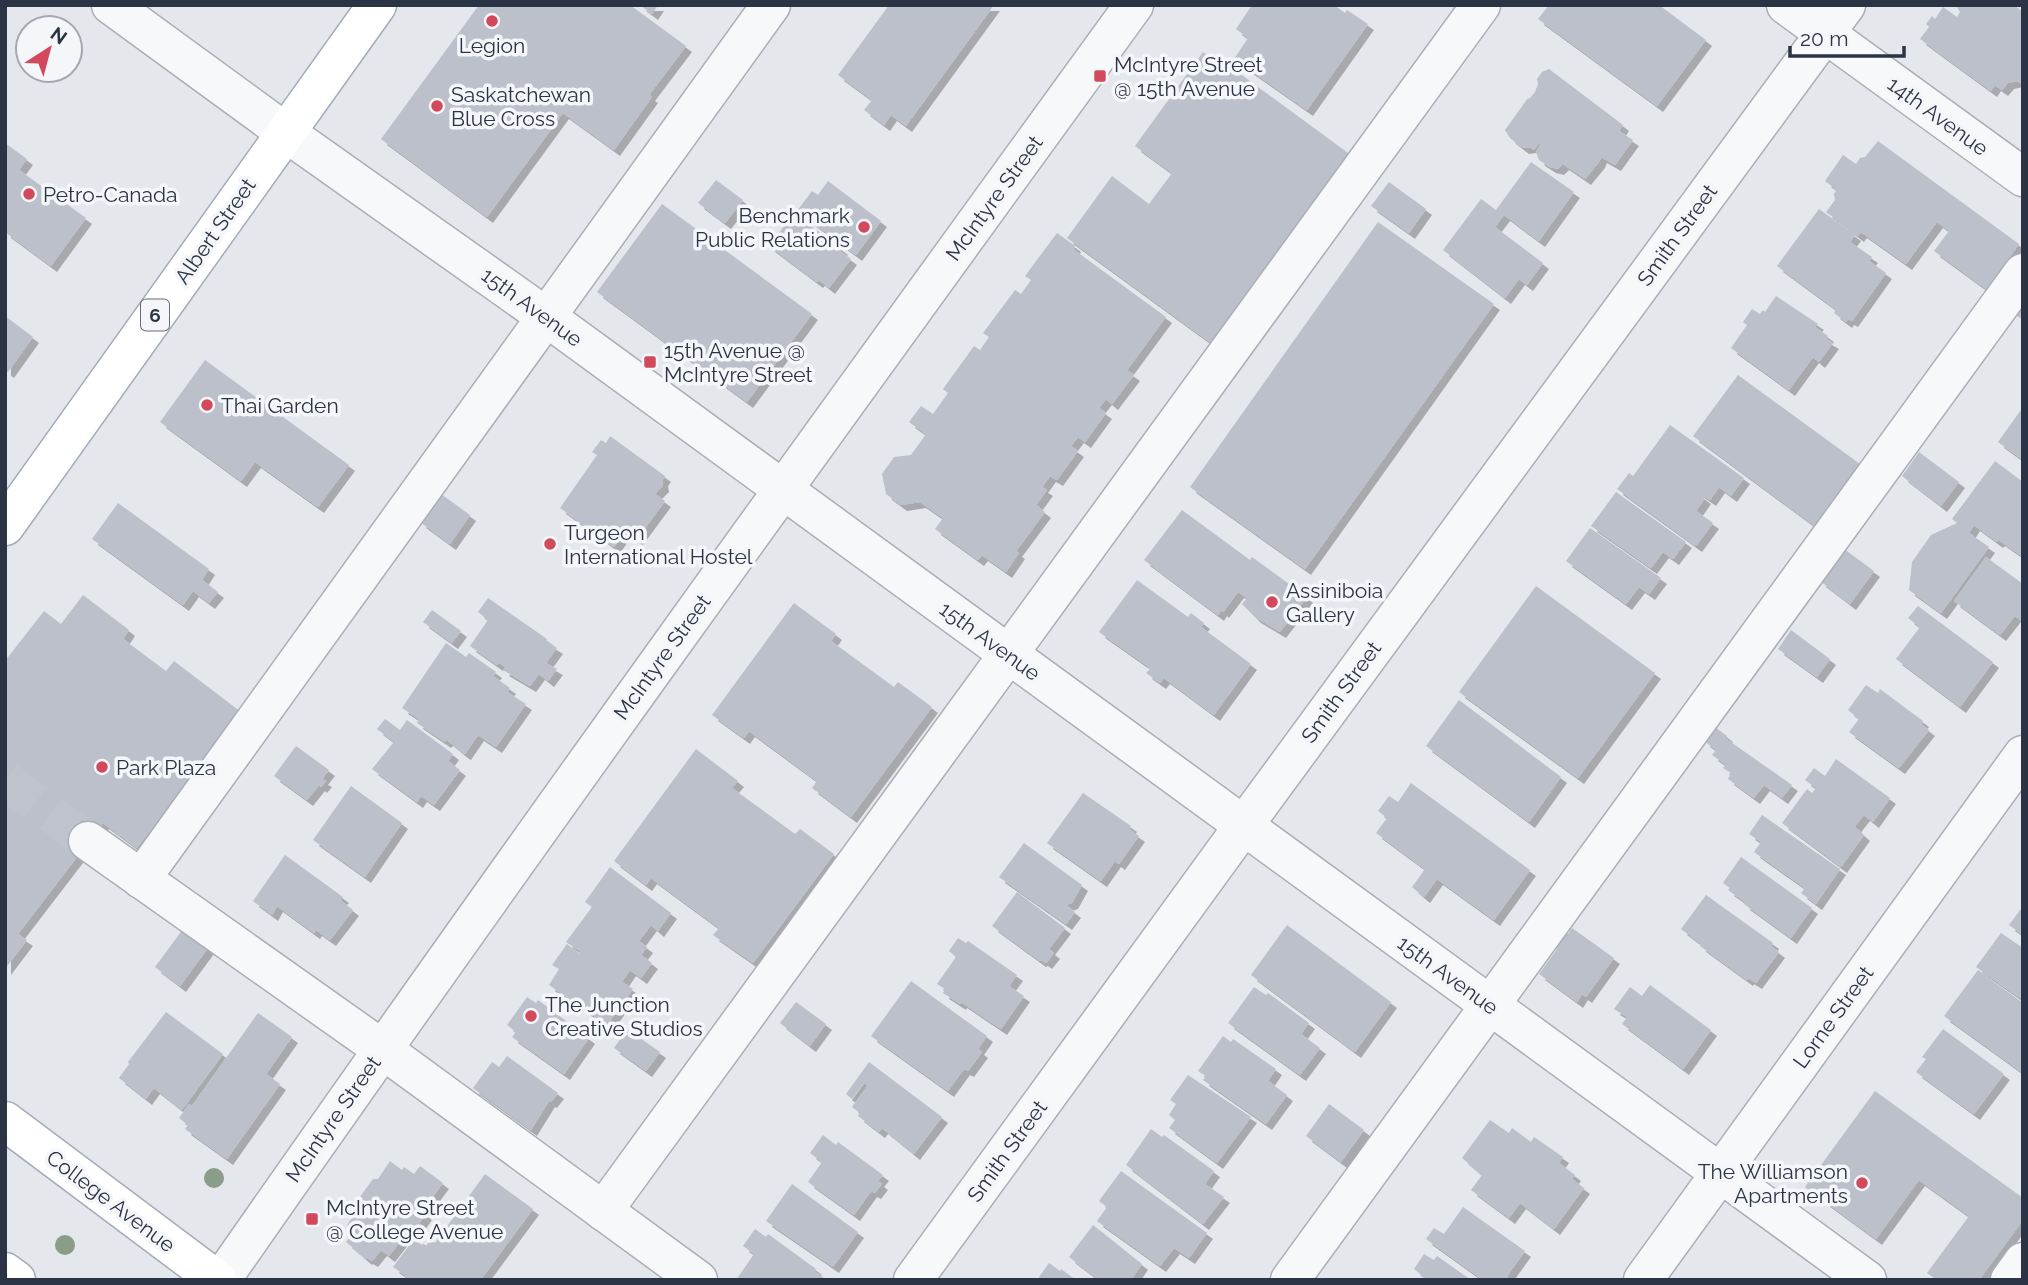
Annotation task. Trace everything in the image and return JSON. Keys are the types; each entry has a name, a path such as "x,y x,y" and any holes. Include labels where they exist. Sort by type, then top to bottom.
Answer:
{"main road":[{"name":"Albert Street","path":"5,526 377,5"},
{"name":"College Avenue","path":"5,1121 219,1280"},
{"path":"5,1272 16,1280"}],"street":[{"name":"15th Avenue","path":"110,5 545,316 1867,1280"},
{"path":"141,879 771,5"},
{"name":"McIntyre Street","path":"219,1280 782,489 1134,5"},
{"path":"603,1211 1481,5"},
{"name":"14th Avenue","path":"1786,5 1835,19 2023,177"},
{"name":"Smith Street","path":"913,1280 1835,19"},
{"path":"1290,1280 2023,273"},
{"name":"Lorne Street","path":"1643,1280 2023,755"},
{"path":"88,841 382,1049 698,1280"},
{"path":"2010,1280 2023,1262"}],"building":[{"path":"479,5 630,5 686,46 649,95 652,97 614,150 563,113 487,217 381,139"},
{"path":"640,5 658,5 652,14"},
{"path":"889,5 994,5 906,126 891,115 884,125 864,110 872,100 838,75"},
{"path":"1252,5 1334,5 1368,24 1307,110 1234,59 1248,38 1236,29"},
{"path":"1549,5 1659,5 1706,40 1657,106 1538,19"},
{"path":"1956,5 2014,5 2023,12 2023,85 2017,81 2008,83 2002,90 1995,85 1991,91 1920,39 1929,27 1926,24 1932,16 1935,19 1943,7 1957,17 1960,12"},
{"path":"1203,52 1236,76 1239,73 1359,161 1222,351 1067,238 1112,176 1149,204 1172,173 1135,146"},
{"path":"1549,69 1623,125 1619,131 1633,140 1615,165 1601,157 1585,179 1563,164 1558,169 1539,160 1536,152 1541,144 1534,150 1530,147 1523,148 1510,138 1505,130 1535,92 1537,79 1542,72"},
{"path":"1878,141 2019,244 1986,289 1934,251 1949,231 1937,222 1906,264 1861,232 1858,236 1826,212 1835,200 1834,194 1837,190 1825,181 1843,155 1856,164"},
{"name":"Petro-Canada","path":"5,143 27,159 19,170 86,218 51,266 5,232"},
{"path":"1531,162 1574,192 1539,241 1504,215 1495,227 1543,263 1527,285 1519,279 1505,298 1443,250 1481,199 1496,210"},
{"path":"716,180 743,200 725,223 698,203"},
{"path":"828,181 881,221 856,255 797,211 812,191 818,195"},
{"path":"1389,182 1426,209 1409,233 1371,206"},
{"path":"662,204 812,314 747,402 597,292"},
{"path":"1819,209 1855,235 1850,242 1872,257 1869,261 1886,273 1852,321 1848,319 1846,322 1834,313 1836,310 1777,266"},
{"path":"794,213 842,249 840,251 851,259 829,288 769,246"},
{"path":"1378,222 1494,304 1305,569 1190,487"},
{"path":"1057,233 1075,246 1073,249 1166,317 1127,370 1134,375 1112,404 1106,399 1099,408 1106,413 1085,442 1078,437 1071,446 1078,451 1057,480 1050,476 1042,487 1047,490 1036,505 1045,512 1016,551 1019,553 1006,572 982,555 978,560 935,529 943,518 920,502 901,505 886,494 882,474 894,457 911,455 926,434 909,422 921,406 933,414 948,393 943,389 974,346 980,350 989,337 983,333 1015,290 1021,294 1031,280 1025,276"},
{"path":"1776,296 1818,324 1815,327 1833,343 1819,362 1813,357 1789,390 1731,348 1747,325 1743,322 1752,309 1760,314 1763,310 1765,312"},
{"path":"2023,305 2023,320 2016,315"},
{"path":"5,316 33,337 8,372 5,370"},
{"path":"205,360 349,465 318,507 255,462 241,481 160,422"},
{"path":"1738,375 1860,464 1815,526 1693,436"},
{"path":"2023,407 2023,460 1998,442"},
{"path":"1670,425 1744,478 1731,496 1719,487 1710,500 1661,466 1705,498 1696,511 1713,523 1696,546 1617,489 1629,473 1633,476"},
{"path":"610,436 665,476 662,480 663,486 655,494 665,501 637,539 625,532 614,547 560,508 597,455 592,452 601,440 606,443"},
{"path":"1919,452 1959,482 1941,506 1902,476"},
{"path":"1995,461 2023,482 2023,557 1974,525 1969,533 1989,547 1941,613 1909,590 1912,562 1931,535 1957,523 1952,519"},
{"path":"1616,492 1686,542 1673,559 1663,552 1651,568 1591,526"},
{"path":"441,494 470,515 450,544 420,522"},
{"path":"118,503 209,569 202,580 218,592 209,603 193,591 183,605 92,539"},
{"path":"1182,510 1250,560 1252,557 1307,597 1280,632 1255,617 1242,604 1247,598 1238,592 1218,615 1144,560"},
{"path":"1590,528 1661,578 1649,594 1639,587 1626,604 1566,561"},
{"path":"1844,549 1874,571 1850,604 1820,581"},
{"path":"1986,557 2023,584 2023,622 2015,616 2000,635 1954,601"},
{"path":"1137,580 1188,617 1191,613 1204,623 1201,627 1251,664 1214,715 1164,678 1160,683 1146,673 1150,669 1146,665 1099,632"},
{"path":"1536,586 1655,673 1578,778 1459,692"},
{"name":"Park Plaza","path":"83,595 129,630 123,639 166,671 174,661 241,712 137,848 103,823 18,934 27,940 5,969 5,661 44,611 61,624"},
{"path":"488,598 557,648 546,663 557,669 548,681 539,674 530,686 503,670 506,667 499,663 497,665 470,646 488,620 478,612"},
{"path":"794,603 836,634 831,641 894,687 898,682 932,707 851,817 812,788 817,781 749,731 744,738 712,715"},
{"path":"1918,606 1993,662 1960,707 1896,659 1920,627 1908,618"},
{"path":"432,610 461,631 452,643 423,622"},
{"path":"1791,630 1830,659 1817,677 1778,649"},
{"path":"446,643 466,657 469,653 496,672 493,676 510,688 507,692 526,704 496,747 478,735 465,754 417,723 419,719 402,708"},
{"path":"1866,685 1878,693 1880,689 1923,721 1921,724 1929,730 1899,768 1849,732 1859,719 1848,710"},
{"path":"1459,700 1561,777 1529,822 1426,746"},
{"path":"385,719 400,730 407,720 453,754 448,761 460,770 434,805 421,796 417,802 372,769 394,742 377,729"},
{"path":"1715,727 1727,736 1725,738 1792,785 1782,798 1764,785 1754,798 1728,779 1731,773 1723,768 1726,765 1712,755 1716,750 1704,741"},
{"path":"296,746 329,770 322,779 326,781 321,787 319,785 307,800 274,776"},
{"path":"696,749 738,781 732,788 795,834 800,829 834,854 753,963 713,935 719,928 651,878 646,885 614,861"},
{"path":"1836,759 1890,798 1873,822 1864,815 1856,825 1864,835 1841,867 1782,823 1807,789 1812,793 1816,788 1805,780 1814,768 1825,776"},
{"path":"1411,783 1530,870 1494,920 1437,879 1424,897 1412,887 1425,869 1376,833 1387,818 1378,811 1389,796 1398,802"},
{"path":"351,786 402,823 365,877 313,840"},
{"path":"1083,793 1131,826 1129,829 1139,836 1119,864 1115,861 1101,881 1047,843"},
{"path":"1762,815 1840,869 1816,904 1801,893 1805,888 1754,852 1761,842 1749,834"},
{"path":"1024,843 1082,885 1072,903 1066,905 1075,912 1066,924 999,877"},
{"path":"285,855 343,897 340,900 353,910 330,940 316,930 314,933 277,906 272,915 253,901"},
{"path":"1741,857 1812,908 1791,938 1744,904 1745,902 1723,883"},
{"path":"610,867 671,913 658,931 651,925 639,941 647,947 641,955 652,963 641,978 630,970 622,982 633,989 607,1025 549,985 559,969 552,965 567,944 580,954 581,952 566,942 592,907 585,902"},
{"path":"1017,892 1065,928 1049,949 1054,953 1046,963 992,926"},
{"path":"1706,895 1773,943 1771,946 1779,952 1756,983 1748,978 1747,980 1681,929"},
{"path":"2023,906 2023,935 2009,925"},
{"path":"1287,925 1391,1002 1355,1052 1251,975"},
{"path":"1572,928 1614,958 1586,997 1582,994 1577,1002 1539,974 1557,949 1553,946 1564,931 1568,934"},
{"path":"183,929 208,948 180,986 155,967"},
{"path":"2001,933 2023,948 2023,1000 1976,967"},
{"path":"958,938 966,943 968,941 1017,975 1009,986 1024,996 1001,1029 943,993 945,989 937,984 956,957 949,951"},
{"path":"1978,970 2023,1003 2023,1073 1944,1016"},
{"path":"911,981 987,1036 978,1049 982,1052 968,1071 964,1069 948,1091 871,1036"},
{"path":"1650,985 1711,1030 1683,1069 1622,1024 1627,1017 1614,1009 1630,987 1642,996"},
{"path":"1254,987 1266,995 1268,993 1309,1023 1301,1034 1320,1048 1300,1075 1228,1023"},
{"path":"527,997 536,1003 538,1000 589,1038 564,1074 512,1037 516,1032 507,1025"},
{"path":"796,1002 826,1024 810,1046 780,1023"},
{"path":"166,1012 223,1054 182,1110 154,1088 146,1099 119,1078"},
{"path":"258,1013 292,1037 266,1074 280,1084 227,1159 185,1129 188,1125 179,1118 189,1104 192,1106"},
{"path":"627,1029 660,1052 646,1071 614,1048"},
{"path":"1943,1029 2004,1074 1974,1114 1916,1072 1926,1059 1922,1057"},
{"path":"1223,1036 1231,1042 1233,1039 1276,1069 1268,1081 1287,1095 1266,1124 1203,1080 1206,1076 1198,1071"},
{"path":"507,1056 558,1093 549,1101 531,1130 473,1088 492,1062 499,1067"},
{"path":"869,1062 942,1117 914,1154 882,1128 879,1132 858,1116 860,1113 852,1107 868,1085 864,1083 852,1099 846,1094"},
{"path":"1188,1075 1251,1117 1217,1163 1169,1128 1175,1120 1169,1115 1176,1104 1170,1100"},
{"name":"The Williamson Apartments","path":"1875,1091 2023,1198 2023,1220 1979,1280 1937,1280 1927,1273 1969,1216 1919,1180 1876,1239 1805,1187"},
{"path":"1329,1104 1364,1130 1341,1162 1306,1136"},
{"path":"1490,1120 1509,1133 1512,1128 1531,1142 1534,1137 1563,1157 1559,1163 1575,1175 1572,1179 1584,1188 1554,1229 1520,1203 1509,1218 1471,1190 1482,1175 1462,1158"},
{"path":"1151,1129 1162,1137 1164,1135 1214,1171 1205,1184 1224,1197 1203,1224 1126,1165"},
{"path":"823,1135 836,1145 838,1142 883,1175 878,1181 882,1184 875,1193 871,1191 854,1215 808,1182 822,1162 810,1153"},
{"path":"390,1161 402,1170 404,1167 414,1174 420,1166 443,1183 422,1211 426,1214 407,1241 403,1238 389,1256 381,1250 372,1261 346,1242 355,1231 347,1225 358,1209 354,1205 373,1179 378,1179"},
{"path":"1121,1171 1207,1233 1189,1258 1174,1248 1160,1266 1097,1221 1107,1207 1099,1201"},
{"path":"485,1174 533,1209 482,1278 485,1280 403,1280 406,1276 393,1267 411,1243 417,1238 425,1247 431,1240 435,1243"},
{"path":"792,1184 858,1232 833,1267 766,1221"},
{"path":"1463,1207 1525,1251 1507,1276 1509,1280 1483,1280 1426,1239 1434,1228 1444,1234"},
{"path":"1093,1225 1142,1264 1131,1280 1099,1280 1069,1257"},
{"path":"755,1229 766,1237 768,1234 816,1269 814,1271 824,1278 823,1280 736,1280 754,1254 743,1246"},
{"path":"1424,1254 1434,1260 1437,1256 1471,1280 1421,1280 1424,1277 1414,1269"},
{"path":"1049,1263 1060,1271 1061,1269 1076,1280 1037,1280"}],"tunnel":[{"path":"5,780 88,841"}],"place":[{"name":"Legion","path":"492,21"},
{"name":"McIntyre Street @ 15th Avenue","path":"1100,76"},
{"name":"Saskatchewan Blue Cross","path":"437,106"},
{"name":"Petro-Canada","path":"29,194"},
{"name":"Benchmark Public Relations","path":"864,227"},
{"name":"15th Avenue @ McIntyre Street","path":"650,362"},
{"name":"Thai Garden","path":"207,405"},
{"name":"Turgeon International Hostel","path":"550,544"},
{"name":"Assiniboia Gallery","path":"1272,602"},
{"name":"Park Plaza","path":"102,767"},
{"name":"The Junction Creative Studios","path":"531,1016"},
{"name":"The Williamson Apartments","path":"1862,1183"},
{"name":"McIntyre Street @ College Avenue","path":"312,1219"}]}
